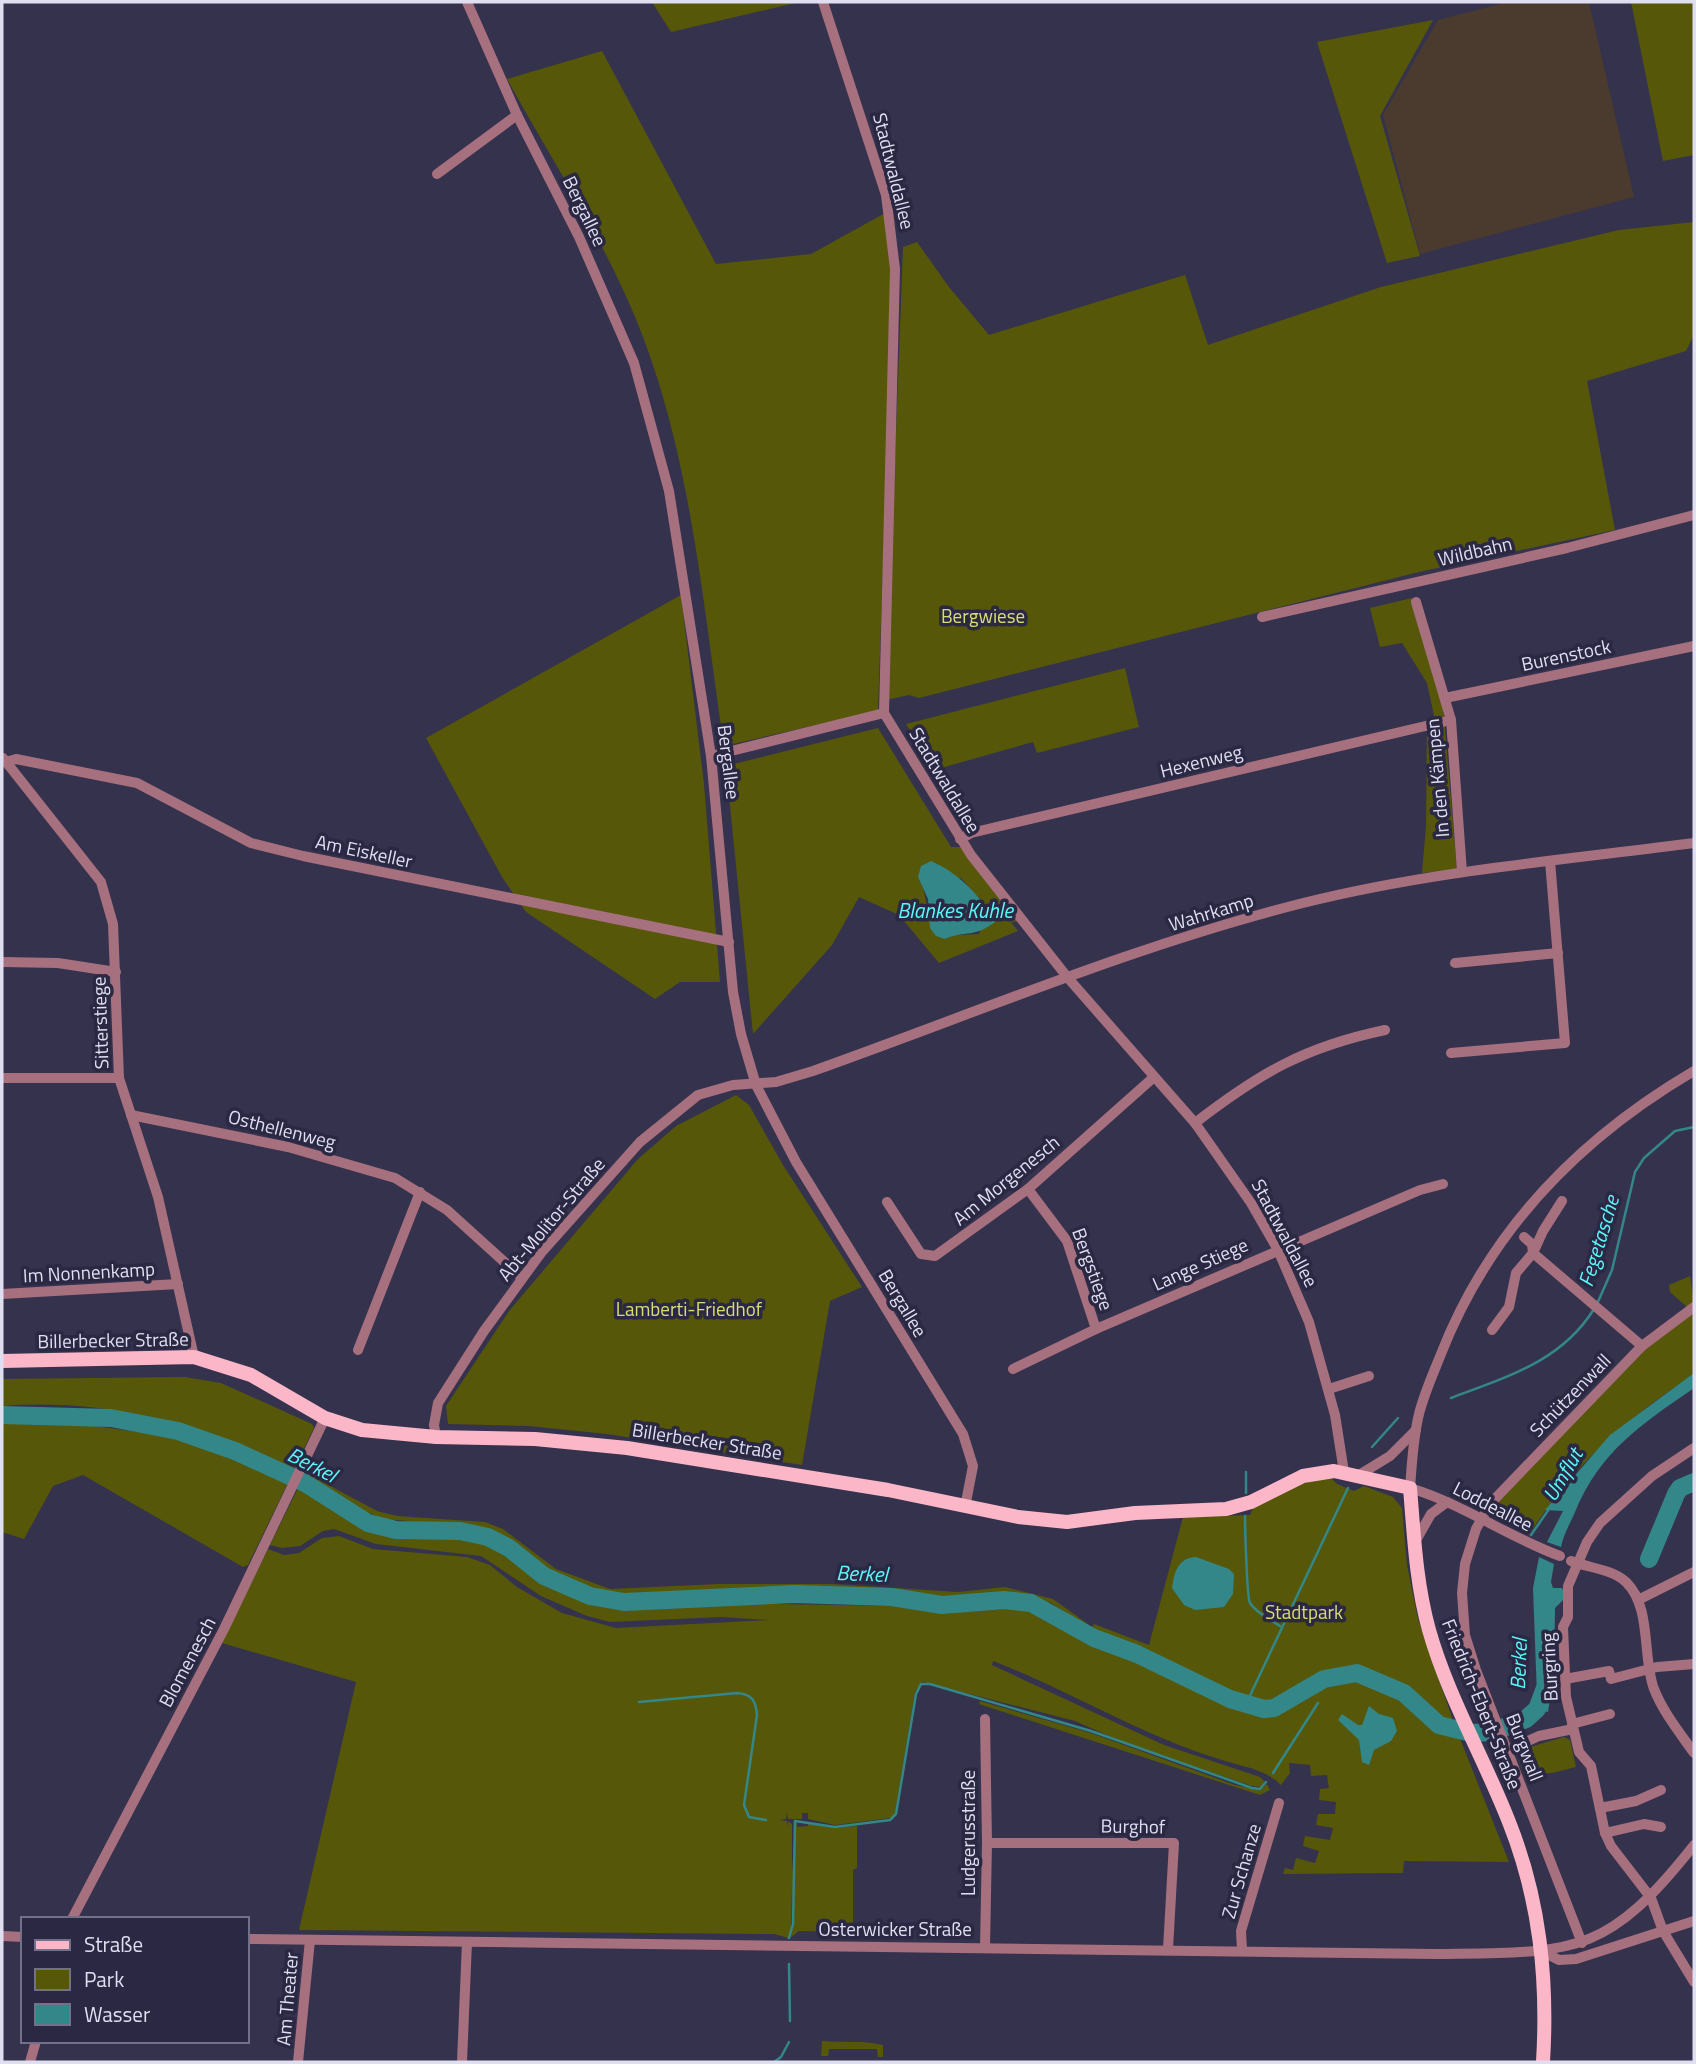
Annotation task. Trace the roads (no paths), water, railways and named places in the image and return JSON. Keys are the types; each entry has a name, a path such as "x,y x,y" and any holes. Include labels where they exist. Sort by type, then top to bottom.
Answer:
{"main road":[{"name":"Billerbecker Straße","path":"2,1361 194,1357 261,1379 325,1418 362,1430 436,1437 535,1439 627,1448 840,1482 965,1507 1067,1522 1135,1513 1217,1510 1251,1502 1303,1476 1351,1473 1410,1488"},
{"name":"Friedrich-Ebert-Straße","path":"1410,1488 1414,1545 1430,1632 1509,1822 1527,1873 1543,1952 1544,2062"}],"street":[{"name":"Bergallee","path":"467,2 517,116 579,237 634,363 669,492 711,756 736,1011 756,1084 791,1153 963,1434 973,1466 965,1507"},
{"name":"Stadtwaldallee","path":"823,2 874,155 893,231 895,269 884,713 960,839 1068,978 1228,1165 1278,1250 1309,1322 1351,1473"},
{"path":"437,174 517,116"},
{"name":"Wildbahn","path":"1262,617 1567,548 1694,514"},
{"name":"In den Kämpen","path":"1416,602 1451,720 1462,872"},
{"name":"Burenstock","path":"1445,698 1694,646"},
{"path":"711,756 884,713"},
{"name":"Hexenweg","path":"960,839 971,833 1451,720"},
{"name":"Am Eiskeller","path":"4,759 16,759 137,783 251,843 303,856 729,942"},
{"name":"Sitterstiege","path":"4,759 101,883 113,924 119,1078 158,1196 194,1357"},
{"name":"Wahrkamp","path":"756,1084 813,1071 1161,945 1291,906 1434,874 1694,844"},
{"path":"1451,1053 1565,1043 1550,861"},
{"path":"1455,963 1558,953"},
{"path":"2,962 58,963 116,972"},
{"path":"1195,1124 1232,1095 1292,1058 1346,1038 1385,1030"},
{"name":"Friedrich-Ebert-Straße","path":"1410,1488 1416,1430 1432,1377 1460,1310 1483,1268 1521,1214 1557,1174 1600,1133 1694,1071"},
{"name":"Am Morgenesch","path":"887,1202 914,1245 928,1258 961,1240 1028,1189 1154,1077"},
{"path":"2,1078 119,1078"},
{"name":"Abt-Molitor-Straße","path":"436,1437 434,1424 438,1403 522,1278 576,1211 667,1118 698,1095 733,1085 756,1084"},
{"name":"Osthellenweg","path":"131,1115 288,1147 368,1169 420,1192 447,1210 522,1278"},
{"name":"Lange Stiege","path":"1013,1368 1278,1250 1420,1190 1443,1184"},
{"name":"Bergstiege","path":"1028,1189 1067,1241 1096,1329"},
{"path":"358,1350 420,1192"},
{"path":"1492,1330 1508,1307 1516,1273 1533,1253 1542,1231 1562,1201"},
{"path":"1524,1237 1532,1244 1533,1253 1642,1346"},
{"name":"Im Nonnenkamp","path":"2,1294 178,1284"},
{"name":"Schützenwall","path":"1481,1519 1499,1494 1642,1346 1694,1307"},
{"path":"1329,1389 1369,1376"},
{"name":"Blomenesch","path":"73,1917 225,1629 325,1418"},
{"path":"1351,1473 1390,1456 1416,1430"},
{"name":"Burgring","path":"1694,1448 1652,1476 1600,1523 1575,1563 1568,1595 1568,1617 1563,1627 1565,1679 1573,1727 1579,1752 1591,1766 1605,1833 1611,1846 1651,1898 1663,1931 1694,1982"},
{"name":"Loddeallee","path":"1410,1488 1447,1502 1560,1556"},
{"path":"1414,1545 1431,1514 1447,1502"},
{"name":"Burgwall","path":"1481,1519 1465,1563 1463,1614 1476,1670 1582,1943"},
{"path":"1575,1563 1613,1573 1630,1586 1638,1600 1648,1671 1663,1706 1694,1753"},
{"path":"1638,1600 1694,1573"},
{"path":"1565,1679 1609,1671 1611,1679 1694,1664"},
{"path":"1506,1745 1611,1714"},
{"name":"Ludgerusstraße","path":"985,1719 985,1947"},
{"path":"1600,1808 1636,1801 1661,1790"},
{"name":"Zur Schanze","path":"1242,1950 1241,1931 1279,1803"},
{"path":"1605,1833 1643,1824 1661,1827"},
{"name":"Burghof","path":"987,1843 1174,1843 1168,1949"},
{"path":"1543,1952 1582,1943 1622,1923 1651,1898 1694,1845"},
{"path":"1543,1952 1559,1960 1576,1959 1694,1921"},
{"path":"2,1936 21,1937"},
{"name":"Osterwicker Straße","path":"248,1939 1543,1952"},
{"name":"Am Theater","path":"298,2062 310,1940"},
{"path":"461,2062 467,1942"},
{"path":"30,2062 35,2043"}],"water":[{"name":"Blankes Kuhle","path":"931,861 968,886 995,922 975,932 945,939 936,936 930,928 928,899 918,877 921,866"},
{"path":"1694,1373 1694,1388 1640,1427 1610,1455 1597,1472 1585,1491 1561,1547 1547,1542 1563,1511 1545,1510 1610,1435"},
{"path":"1196,1557 1229,1569 1234,1574 1233,1594 1224,1607 1195,1610 1184,1605 1172,1588 1181,1563"},
{"path":"1539,1557 1554,1564 1551,1582 1553,1588 1562,1588 1566,1597 1555,1608 1554,1674 1548,1712 1537,1709 1534,1704 1537,1696 1533,1588"},
{"path":"1369,1706 1379,1714 1393,1718 1397,1731 1391,1741 1374,1750 1369,1765 1362,1762 1359,1740 1338,1720 1342,1714 1362,1725"}],"waterway":[{"name":"Fegetasche","path":"1597,1304 1612,1270 1635,1172 1644,1158 1675,1131 1694,1127"},
{"name":"Fegetasche","path":"1451,1398 1512,1375 1549,1355 1581,1327 1594,1309"},
{"name":"Berkel","path":"2,1415 111,1418 178,1431 235,1451 305,1483 368,1523 396,1530 460,1531 488,1537 509,1548 544,1576 590,1596 624,1602 794,1594 892,1597 942,1605 1004,1600 1031,1603 1094,1638 1137,1654 1230,1699 1264,1709 1274,1708 1324,1679 1357,1673 1404,1693 1439,1725 1471,1733 1492,1732 1526,1719 1537,1709 1545,1688"},
{"name":"Fegetasche","path":"1372,1447 1398,1418"},
{"path":"1246,1472 1246,1493"},
{"name":"Berkel","path":"1649,1559 1676,1494 1680,1488 1694,1482"},
{"name":"Fegetasche","path":"1246,1704 1348,1488"},
{"name":"Umflut","path":"1531,1535 1549,1509"},
{"path":"1245,1516 1250,1603 1280,1626"},
{"path":"789,1938 793,1924 795,1821 835,1827 890,1820 896,1814 916,1694 921,1684 930,1684 1091,1731 1252,1788 1260,1789 1266,1782"},
{"path":"639,1702 737,1693 750,1697 756,1706 757,1715 744,1805 749,1817 766,1820"},
{"path":"1273,1773 1318,1703"},
{"path":"789,1964 790,2021"},
{"path":"774,2062 781,2057 789,2042"}],"park label":[{"name":"Bergwiese","path":"983,616"},
{"name":"Lamberti-Friedhof","path":"689,1309"},
{"name":"Stadtpark","path":"1304,1612"}]}
